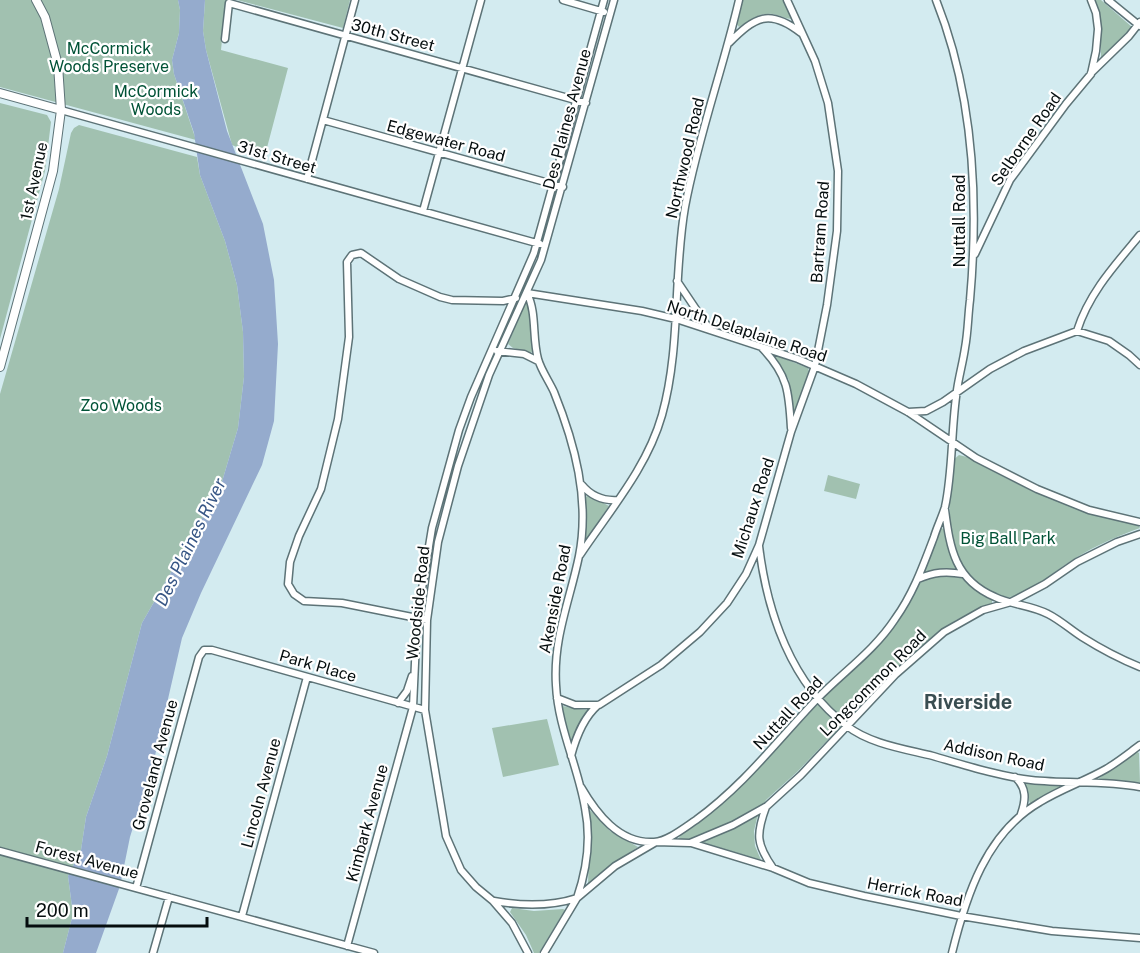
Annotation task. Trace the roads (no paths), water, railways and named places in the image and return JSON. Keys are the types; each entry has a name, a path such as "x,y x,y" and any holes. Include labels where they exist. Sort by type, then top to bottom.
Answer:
{"main road":[{"name":"1st Avenue","path":"0,367 53,171 61,110 58,65 45,17 36,0"},
{"name":"31st Street","path":"0,93 61,110"}],"street":[{"path":"308,179 355,0"},
{"path":"423,211 481,0"},
{"path":"563,0 610,13"},
{"name":"Des Plaines Avenue","path":"537,243 604,0"},
{"name":"Des Plaines Avenue","path":"546,245 614,0"},
{"name":"Northwood Road","path":"579,556 647,455 662,416 672,369 678,255 690,182 739,0"},
{"name":"Bartram Road","path":"787,0 815,61 828,103 838,171 834,262 815,366"},
{"name":"Nuttall Road","path":"656,842 680,831 717,804 748,776 817,698 883,636 903,608 918,579 945,508 974,257 974,190 970,132 956,62 947,26 936,0"},
{"path":"1090,0 1096,13 1098,29 1091,74"},
{"path":"1108,0 1139,24"},
{"name":"30th Street","path":"225,39 229,3 586,103"},
{"name":"Northwood Road","path":"729,44 751,23 764,17 783,21 804,35"},
{"name":"Selborne Road","path":"974,257 1010,180 1065,104 1139,24"},
{"name":"31st Street","path":"61,110 546,245"},
{"name":"Edgewater Road","path":"323,120 563,187"},
{"path":"1077,331 1084,310 1105,277 1140,235"},
{"name":"Woodside Road","path":"413,707 417,619 425,560 434,520 459,430 490,350 525,276 537,243"},
{"name":"Woodside Road","path":"528,953 512,923 461,870 448,842 425,710 427,620 438,542 474,416 546,245"},
{"path":"427,620 342,603 304,601 294,594 288,584 290,562 299,536 321,489 339,419 348,355 347,262 352,255 361,253 399,279 440,297 466,301 503,302 527,293"},
{"path":"676,281 710,330"},
{"name":"North Delaplaine Road","path":"527,293 642,311 710,330 815,366 856,384 908,412 952,443 1010,476 1054,497 1089,510 1140,522"},
{"name":"Akenside Road","path":"527,293 532,302 538,361 553,391 574,446 581,485 582,532 579,556 561,624 556,658 559,714 586,811 586,873 577,898"},
{"path":"908,412 926,411 990,369 1024,351 1077,331 1109,341 1140,365"},
{"name":"Michaux Road","path":"760,346 776,365 786,382 789,393 791,432"},
{"path":"490,350 524,354 538,361"},
{"name":"Michaux Road","path":"571,756 582,725 592,711 661,665 700,632 728,603 746,574 759,545 791,432 815,366"},
{"path":"581,485 597,497 618,500"},
{"name":"Nuttall Road","path":"945,508 953,555 963,574 985,592 1011,602 1031,606 1050,615 1107,652 1140,667"},
{"name":"Longcommon Road","path":"656,842 690,843 733,825 767,806 801,775 896,674 944,632 983,610 1011,602 1045,584 1077,562 1117,542 1140,534"},
{"path":"759,545 763,580 782,639 817,698 847,726"},
{"path":"918,579 945,571 963,574"},
{"name":"Park Place","path":"204,650 425,710"},
{"name":"Groveland Avenue","path":"136,888 199,657 204,650"},
{"path":"398,702 407,691 415,666"},
{"name":"Lincoln Avenue","path":"242,916 307,677"},
{"path":"557,698 575,705 599,705"},
{"name":"Kimbark Avenue","path":"347,946 413,707"},
{"name":"Addison Road","path":"847,726 862,735 886,743 1015,777 1140,787"},
{"path":"952,953 961,916 984,861 1020,817 1040,802 1107,768 1140,745"},
{"path":"1015,777 1021,783 1025,798 1020,817"},
{"name":"Akenside Road","path":"580,787 594,810 616,831 633,838 656,842"},
{"path":"767,806 760,825 758,841 763,855 773,868"},
{"path":"544,953 577,898 615,867 656,842"},
{"name":"Herrick Road","path":"690,843 773,868 818,886 961,916 1052,931 1140,938"},
{"name":"Forest Avenue","path":"0,851 374,953"},
{"path":"153,953 169,897"},
{"path":"493,901 538,905 577,898"}],"water":[{"name":"Des Plaines River","path":"178,0 205,0 203,31 206,50 227,131 263,224 274,280 278,344 274,421 262,465 182,638 154,760 130,837 120,886 96,953 63,953 73,914 68,876 81,850 86,817 107,756 142,623 221,485 238,428 244,377 243,332 237,285 225,241 200,175 194,133 174,74 172,60 179,33"}],"district":[{"name":"Riverside","path":"968,702"}],"park label":[{"name":"McCormick Woods Preserve","path":"109,57"},
{"name":"McCormick Woods","path":"156,100"},
{"name":"Zoo Woods","path":"121,405"},
{"name":"Big Ball Park","path":"1008,538"}]}
